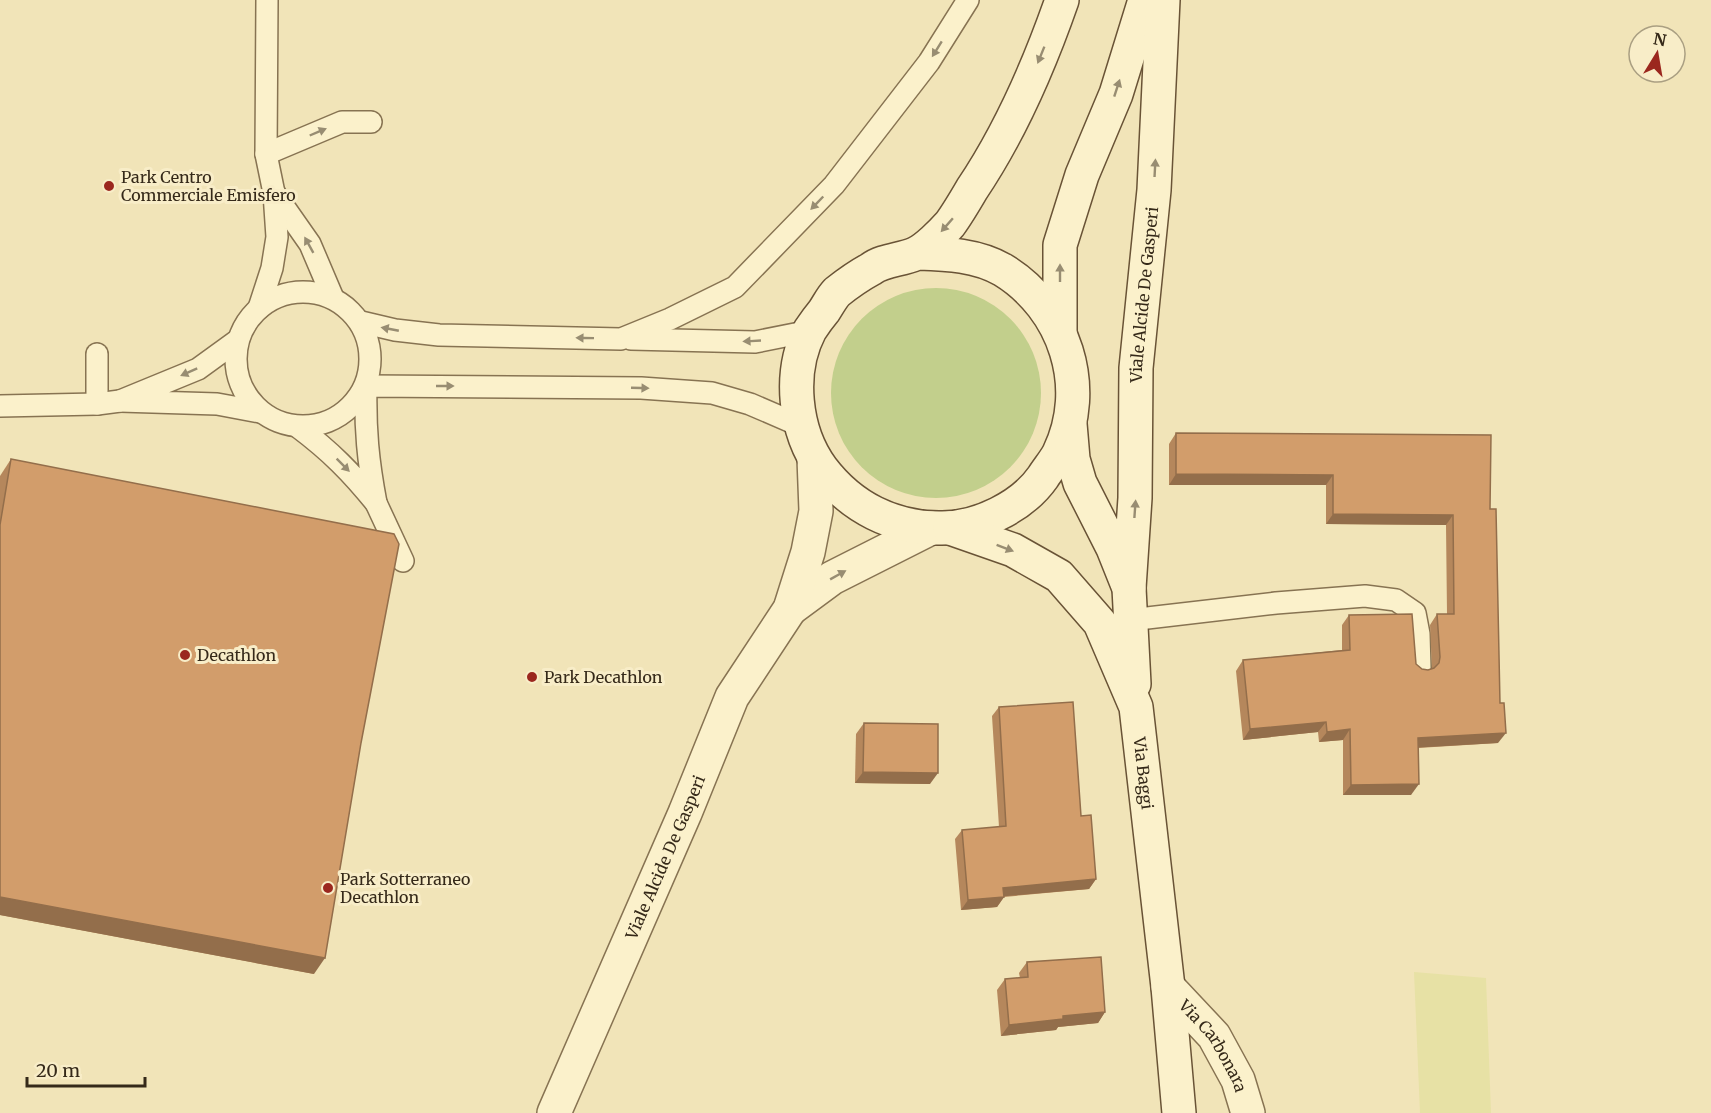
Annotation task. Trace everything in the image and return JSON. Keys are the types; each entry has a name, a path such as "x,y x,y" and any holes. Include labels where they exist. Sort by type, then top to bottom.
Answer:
{"main road":[{"name":"Viale Alcide De Gasperi","path":"918,253 949,225 1012,121 1062,0"},
{"name":"Viale Alcide De Gasperi","path":"1060,331 1060,245 1082,175 1116,94 1144,0"},
{"name":"Viale Alcide De Gasperi","path":"1136,707 1130,604 1135,498 1136,368 1154,190 1163,0"},
{"name":"Viale Alcide De Gasperi","path":"554,1113 685,813 732,697 790,609 808,552 816,511 813,458 801,426 796,394 799,362 810,331 836,293 874,266 918,253 961,255 1002,269 1036,296 1060,331 1071,361 1074,391 1070,422 1059,454 1039,482 1014,504 984,520 941,528 832,578 790,609"},
{"name":"Viale Alcide De Gasperi","path":"1070,422 1073,459 1080,483 1113,548 1130,604"},
{"name":"Viale Alcide De Gasperi","path":"813,458 835,486 862,508 896,523 941,528"},
{"name":"Via Baggi","path":"941,528 1013,550 1059,576 1100,623 1136,707 1179,1113"},
{"name":"Via Carbonara","path":"1167,987 1214,1036 1238,1080 1248,1113"}],"lane":[{"path":"259,308 272,268 277,237 274,193 266,154 267,0"},
{"path":"621,339 735,288 834,185 929,62 968,0"},
{"path":"266,154 342,122 371,122"},
{"path":"274,193 310,244 333,298"},
{"path":"298,427 350,409 359,399 371,370 368,337 361,322 333,298 314,292 294,292 275,298 259,308 246,322 238,340 235,360 238,380 247,398 260,412 278,423 298,427 348,468 376,503 403,561"},
{"path":"361,322 394,330 439,335 755,342 810,331"},
{"path":"120,401 198,369 238,340"},
{"path":"97,404 98,354"},
{"path":"366,386 641,388 712,393 750,404 801,426"},
{"path":"366,386 365,432 376,503"},
{"path":"0,406 97,404 120,401 217,404 260,412"},
{"path":"1130,604 1276,603 1365,596 1396,600 1415,613 1419,634 1420,668"}],"shaded area":[{"path":"1414,972 1486,978 1491,1113 1420,1113"}],"green space":[{"path":"926,288 946,288 967,292 986,300 995,305 1017,326 1029,343 1037,362 1041,393 1037,424 1029,443 1024,452 1003,474 986,486 967,494 946,498 926,498 905,494 877,481 848,452 835,424 831,403 831,383 835,362 848,334 877,305 905,292"}],"building":[{"path":"1176,433 1491,435 1490,509 1496,509 1500,703 1504,703 1506,733 1418,738 1419,784 1351,785 1350,729 1327,732 1326,722 1250,729 1243,660 1350,650 1349,615 1412,614 1416,664 1428,670 1439,663 1437,614 1454,614 1453,515 1333,514 1333,475 1176,474"},
{"name":"Decathlon","path":"11,459 394,534 399,544 361,743 325,958 0,897 0,525"},
{"path":"1073,702 1081,816 1091,815 1096,879 1003,888 1004,897 968,900 962,830 1006,826 999,707"},
{"path":"864,723 938,724 938,773 863,772"},
{"path":"1101,957 1105,1012 1009,1025 1005,979 1028,977 1027,962"}],"place":[{"name":"Park Centro Commerciale Emisfero","path":"109,186"},
{"name":"Decathlon","path":"185,655"},
{"name":"Park Decathlon","path":"532,677"},
{"name":"Park Sotterraneo Decathlon","path":"328,888"}]}
